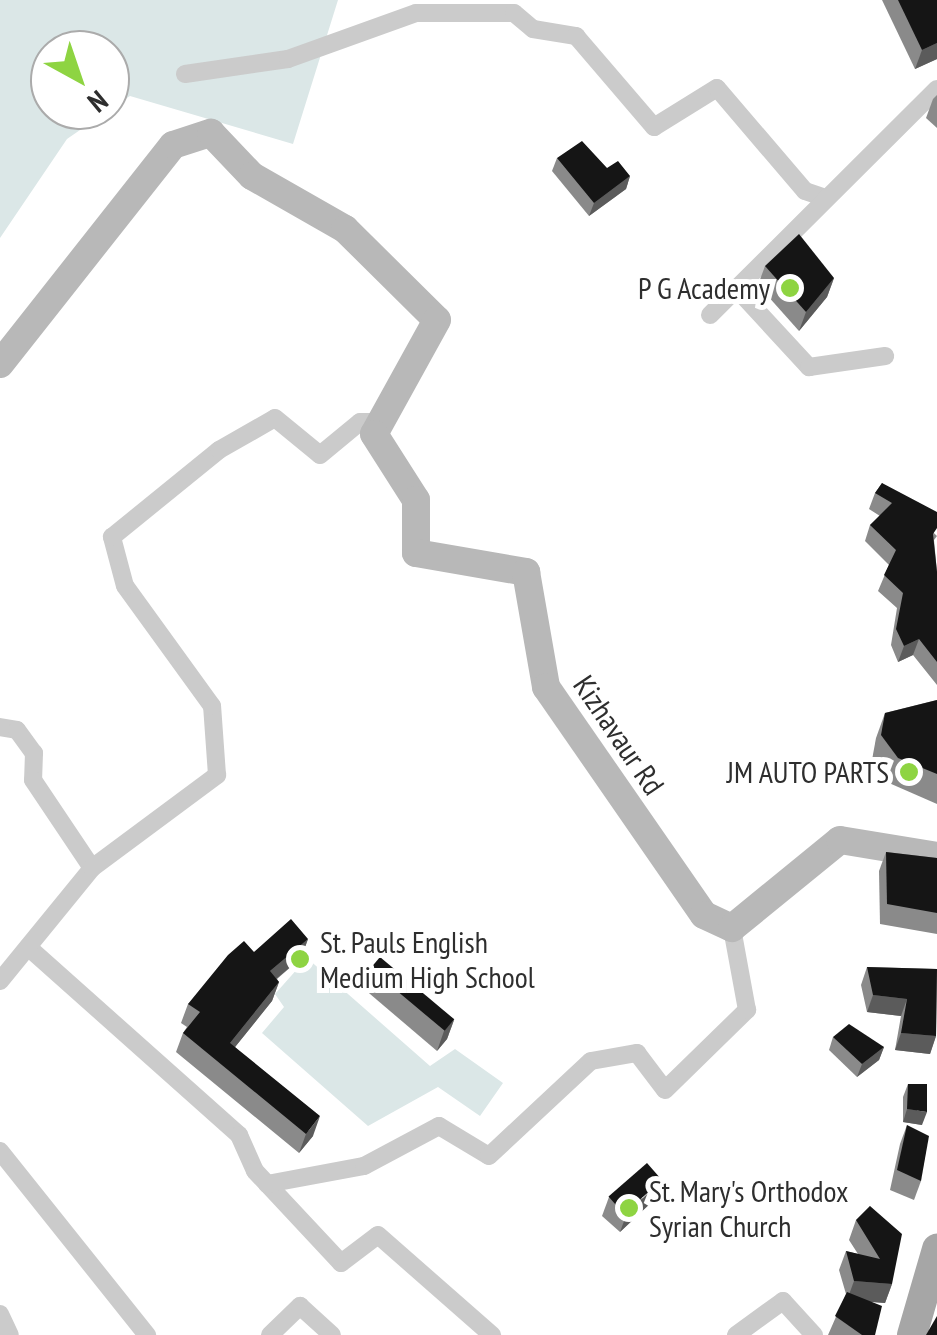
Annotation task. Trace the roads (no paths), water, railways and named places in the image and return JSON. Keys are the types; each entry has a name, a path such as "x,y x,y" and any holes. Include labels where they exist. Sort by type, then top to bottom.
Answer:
{"main road":[{"path":"912,1335 937,1249"}],"street":[{"path":"185,74 288,59 416,13 514,14 533,29 576,36 654,127 717,88 806,191 826,198"},
{"path":"710,315 937,89"},
{"path":"0,364 173,145 211,133 252,176 345,229 437,320 381,422 360,422 320,454 275,418 218,450 112,537 125,586 212,706 218,775 92,868 0,980"},
{"path":"736,288 809,367 885,356"},
{"name":"Kizhavaur Rd","path":"381,422 374,434 416,500 416,553 526,572 546,687 704,915 732,928"},
{"path":"0,727 17,730 34,753 34,780 92,868"},
{"path":"267,1184 364,1166 439,1126 489,1156 591,1060 637,1053 665,1090 747,1010 732,928 840,840 937,856"},
{"path":"28,947 239,1135 267,1184 341,1263 378,1235 492,1335"},
{"path":"0,1151 147,1335"},
{"path":"736,1335 784,1301 814,1335"},
{"path":"270,1335 300,1306 332,1335"},
{"path":"0,1314 10,1335"}],"place":[{"name":"P G Academy","path":"790,288"},
{"name":"JM AUTO PARTS","path":"909,772"},
{"name":"St. Pauls English Medium High School","path":"300,959"},
{"name":"St. Mary's Orthodox Syrian Church","path":"629,1208"}]}
